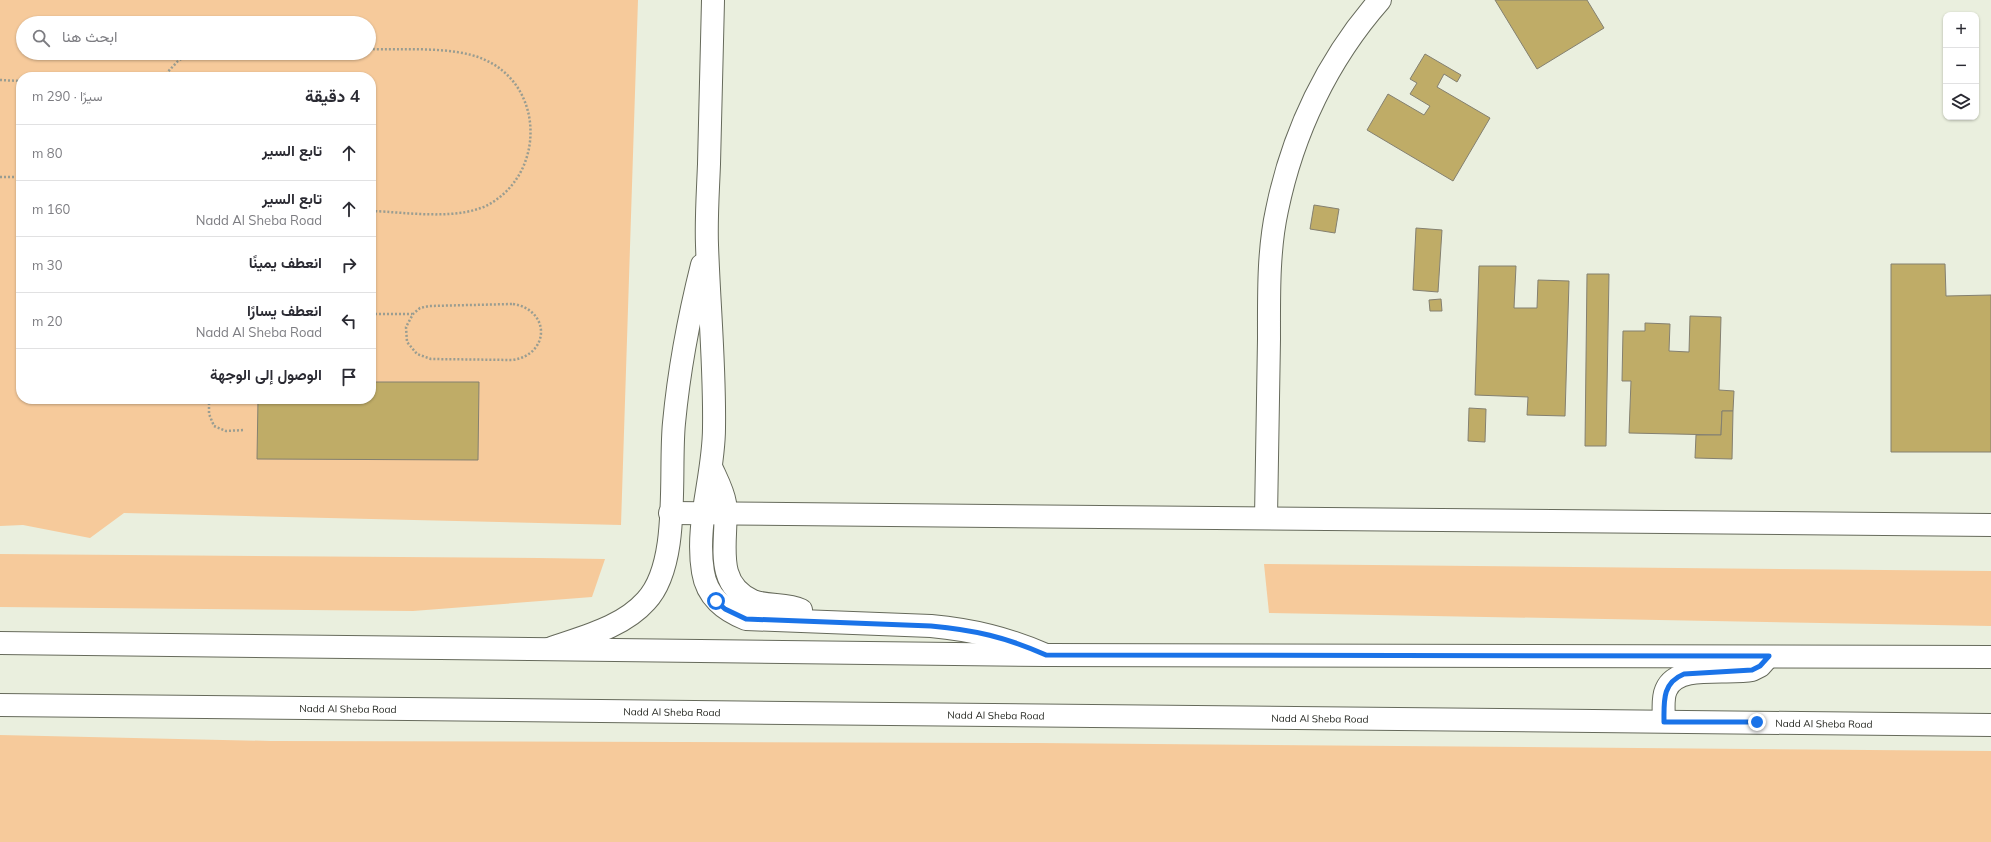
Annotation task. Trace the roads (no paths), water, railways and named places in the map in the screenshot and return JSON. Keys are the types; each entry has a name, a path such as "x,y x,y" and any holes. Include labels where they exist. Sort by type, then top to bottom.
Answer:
{"main road":[{"path":"713,0 707,244 711,302 714,426 712,469 703,513 701,556 703,574 709,591 716,601 725,609 746,619 931,626 960,629 990,634 1011,640 1046,655"},
{"path":"1266,518 1270,278 1277,210 1295,145 1322,82 1358,25 1380,0"},
{"path":"548,650 618,623 633,613 646,601 657,586 664,570 669,546 672,453 677,397 688,326 707,244"},
{"path":"712,469 722,492 725,513 724,564 734,586 753,601 798,609 819,622"},
{"path":"670,512 1991,525"},
{"path":"0,643 1046,655 1991,657"},
{"path":"1664,722 1665,692 1676,677 1691,673 1752,670 1760,666 1769,656"},
{"name":"Nadd Al Sheba Road","path":"0,706 1991,725"}]}
